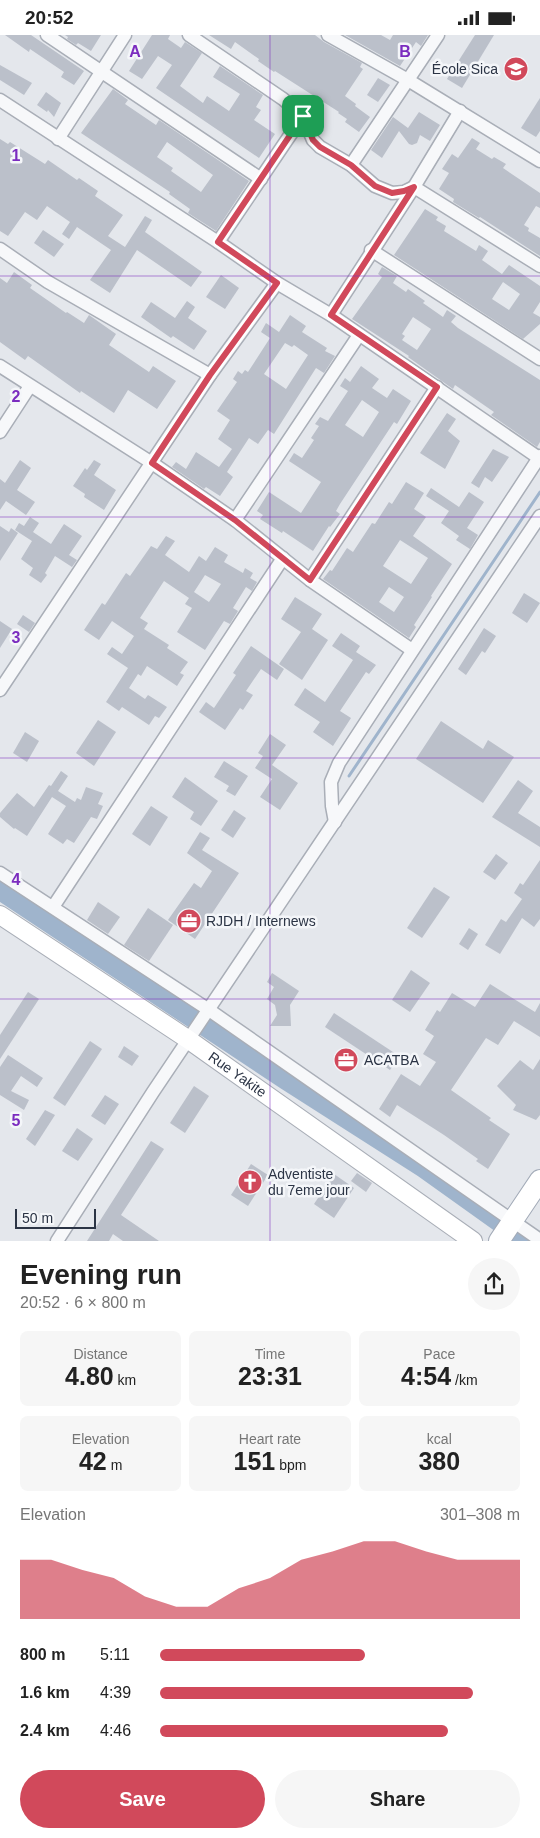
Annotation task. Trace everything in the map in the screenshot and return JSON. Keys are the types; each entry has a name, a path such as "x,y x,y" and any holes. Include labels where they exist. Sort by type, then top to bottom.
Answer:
{"main road":[{"name":"Rue Yakite","path":"0,915 189,1040 473,1241"},
{"path":"500,1241 540,1179"}],"street":[{"path":"47,35 261,179"},
{"path":"58,139 125,35"},
{"path":"189,35 283,99 303,116 313,140 320,147 351,165 375,186 392,193 414,187"},
{"path":"328,35 408,80 540,161"},
{"path":"351,165 438,35"},
{"path":"0,100 218,242 277,283 331,315 539,457 339,763 331,782 335,822"},
{"path":"331,315 371,250 414,187 460,111"},
{"path":"218,242 303,116"},
{"path":"414,187 540,266"},
{"path":"0,249 48,283 210,375"},
{"path":"371,250 540,359"},
{"path":"0,690 210,375 277,283"},
{"path":"235,520 359,335"},
{"path":"0,366 30,387 152,463 235,520 310,580 412,650"},
{"path":"0,432 30,387"},
{"path":"310,580 437,387"},
{"path":"57,1241 153,1092 540,516"},
{"path":"53,907 282,558"},
{"path":"0,873 209,1010 540,1240"}],"building":[{"path":"5,35 31,35 84,71 74,85 61,77 64,72 30,49 29,52"},
{"path":"65,35 101,35 91,51 78,43 76,45 67,39 68,37"},
{"path":"152,35 170,35 168,39 181,48 185,42 202,53 180,86 203,103 207,96 229,111 240,94 213,77 220,66 263,95 256,107 261,110 254,120 275,134 259,158 156,88 172,65 158,56 142,79 129,71"},
{"path":"209,35 315,35 362,63 360,67 363,69 345,96 370,117 359,132 345,122 347,119 339,112 274,72 235,42 231,49"},
{"path":"345,35 381,35 390,40 393,35 428,35 421,46 416,42 400,66"},
{"path":"475,35 494,35 462,88 447,79"},
{"path":"0,65 32,83 24,95 0,80"},
{"path":"378,78 390,85 378,102 367,95"},
{"path":"113,89 128,100 125,104 156,125 159,120 249,181 216,231 188,213 190,209 169,194 170,192 81,133","holes":["167,142 213,175 201,192 171,171 173,168 157,157"]},
{"path":"46,92 61,103 54,117 48,110 47,112 37,105"},
{"path":"540,98 540,131 536,137 521,128"},
{"path":"419,112 440,125 430,141 420,135 417,143 412,145 409,144 399,131 382,158 371,150 393,117 408,128"},
{"path":"472,138 480,143 476,149 492,159 494,157 506,164 503,168 540,193 540,208 536,206 524,225 529,228 528,231 540,238 540,256 453,202 454,199 439,189 449,173 442,169 452,154 458,158"},
{"path":"0,139 8,144 10,142 45,164 48,160 77,180 79,178 98,191 95,196 123,215 108,236 125,247 145,216 152,220 145,232 202,272 191,287 137,250 110,293 90,280 111,250 77,227 69,239 62,234 70,222 47,206 37,220 25,212 8,236 0,231"},
{"path":"425,209 438,217 436,220 446,226 444,231 476,251 479,245 488,251 482,260 502,274 509,265 540,286 540,302 533,313 540,317 540,324 523,339 394,255","holes":["503,282 520,294 509,310 492,299"]},
{"path":"43,230 64,244 54,257 34,243"},
{"path":"382,267 397,276 393,283 406,292 408,289 425,301 423,303 443,317 447,310 456,316 451,322 458,328 540,380 540,442 537,447 491,415 494,412 455,385 453,389 409,356 352,319 382,277 378,274","holes":["413,317 431,329 417,350 402,340 405,336 402,334"]},
{"path":"14,272 32,285 30,288 66,313 84,323 89,315 116,334 109,345 149,372 153,366 176,381 157,409 128,390 114,413 81,391 80,393 28,356 25,360 0,342 0,278 7,283"},
{"path":"221,275 239,288 225,309 206,297"},
{"path":"187,301 195,307 188,318 207,331 194,350 173,336 171,338 141,317 151,302 175,318"},
{"path":"290,315 306,326 302,332 327,348 325,351 335,356 324,373 316,368 274,434 268,430 258,444 249,438 227,472 233,477 220,496 206,487 204,489 172,467 176,462 186,469 196,452 219,467 232,449 218,439 230,420 217,411 237,382 233,379 238,371 242,374 245,370 248,372 270,338 261,332 266,323 279,332","holes":["285,343 292,347 294,345 308,355 286,389 264,374"]},
{"path":"361,366 379,379 372,388 387,398 393,389 411,401 397,424 394,422 340,504 336,511 340,514 329,526 313,551 283,531 282,533 260,519 263,515 257,511 269,492 301,513 321,482 289,461 294,453 302,458 314,440 311,438 319,426 315,424 320,417 328,421 348,391 340,386 345,378 350,382","holes":["362,400 379,412 363,437 345,425"]},
{"path":"447,413 456,419 448,431 460,441 445,469 420,453"},
{"path":"493,449 509,457 492,482 485,477 479,488 471,483"},
{"path":"20,460 31,468 17,490 35,502 26,515 6,501 0,510 0,479 5,483"},
{"path":"94,460 101,464 94,475 116,490 104,510 84,497 85,494 73,486 85,468 87,470"},
{"path":"406,482 424,493 414,509 426,517 413,536 452,564 414,625 416,627 409,638 323,579 330,570 332,571 347,548 353,552 372,523 375,524 389,502 392,504","holes":["400,540 428,558 411,584 383,566","389,587 404,597 394,612 379,602"]},
{"path":"431,488 459,507 469,492 484,502 467,528 478,535 470,549 456,540 459,536 441,523 449,511 426,496"},
{"path":"30,517 39,523 33,532 51,544 64,524 82,536 69,555 77,560 72,567 55,556 45,573 47,575 41,583 29,575 33,568 21,559 32,541 15,530 19,523 24,526"},
{"path":"0,526 9,532 11,528 18,533 0,561"},
{"path":"166,536 175,541 165,555 189,572 199,556 206,561 215,547 228,555 224,562 243,573 245,568 253,573 250,578 257,582 252,591 246,587 233,608 238,611 230,624 224,621 205,650 177,632 192,608 185,604 189,598 164,581 140,618 148,623 144,629 169,645 167,648 188,662 180,673 184,675 177,686 147,666 141,676 138,674 129,688 145,699 148,695 167,707 159,718 155,716 149,725 122,707 119,711 106,702 128,668 107,654 112,647 122,654 134,636 112,621 99,640 84,630 102,603 105,605 126,573 130,576 151,546 157,549","holes":["205,575 221,584 209,602 194,592"]},
{"path":"524,593 540,603 527,623 512,613"},
{"path":"295,597 322,614 312,629 328,640 302,680 279,664 301,632 281,619"},
{"path":"23,615 35,623 29,632 17,624"},
{"path":"0,621 12,629 0,648"},
{"path":"484,628 496,636 485,653 482,651 466,675 458,669"},
{"path":"341,633 360,646 356,652 376,665 369,674 366,672 340,711 351,718 333,746 313,732 320,722 294,705 305,688 325,702 353,660 332,646"},
{"path":"251,646 284,669 277,680 261,669 246,691 253,695 243,710 240,708 225,730 199,712 206,702 214,708 236,675 233,673"},
{"path":"98,720 116,732 94,766 76,753"},
{"path":"441,721 483,749 488,740 514,757 483,803 416,759"},
{"path":"25,732 39,741 27,762 13,753"},
{"path":"270,734 286,745 272,765 298,783 280,810 260,797 272,779 255,768 263,756 258,753"},
{"path":"224,761 248,776 235,796 226,791 229,786 214,777"},
{"path":"61,771 68,776 58,791 75,802 77,798 81,800 86,787 103,793 98,804 103,806 97,819 91,817 74,843 67,839 63,844 48,834 66,806 52,797 27,836 14,829 0,817 0,813 17,793 34,807"},
{"path":"185,777 218,801 201,826 190,819 194,812 172,797"},
{"path":"518,780 533,791 518,813 540,827 540,847 492,817"},
{"path":"151,806 168,817 150,846 132,834"},
{"path":"234,810 246,818 233,838 221,830"},
{"path":"200,832 210,838 202,850 239,873 195,939 168,920 194,883 201,888 212,871 187,853"},
{"path":"496,854 508,863 495,880 483,872"},
{"path":"540,860 540,919 534,927 522,918 500,954 485,945 501,919 506,922 522,899 514,893 520,883 523,885"},
{"path":"434,887 450,897 422,938 407,928"},
{"path":"98,902 120,917 108,934 87,920"},
{"path":"148,908 173,925 149,961 124,945"},
{"path":"469,928 478,934 468,950 459,944"},
{"path":"411,970 430,983 410,1012 392,1000"},
{"path":"272,973 299,991 290,1005 291,1026 270,1026 277,1015 275,1005 267,999 274,987 267,982"},
{"path":"490,984 535,1012 540,1003 540,1037 514,1021 498,1045 486,1038 451,1090 510,1134 488,1169 476,1161 478,1159 444,1135 397,1105 390,1117 379,1109 401,1074 420,1086 436,1062 423,1054 434,1036 425,1030 437,1010 440,1012 452,993 475,1007"},
{"path":"28,992 39,999 0,1059 0,1035"},
{"path":"334,1013 399,1056 390,1070 325,1027"},
{"path":"90,1041 102,1049 65,1106 53,1098"},
{"path":"124,1046 139,1056 132,1066 118,1057"},
{"path":"8,1055 43,1078 37,1087 21,1076 11,1091 29,1100 24,1110 0,1095 0,1067"},
{"path":"540,1059 540,1115 536,1120 513,1110 516,1105 497,1086 520,1060 533,1070"},
{"path":"194,1086 209,1096 185,1133 170,1123"},
{"path":"105,1095 119,1104 105,1125 91,1116"},
{"path":"45,1110 55,1115 35,1146 26,1139"},
{"path":"77,1128 93,1139 78,1161 62,1151"},
{"path":"151,1141 164,1149 121,1215 159,1241 123,1241 113,1234 109,1241 87,1241"},
{"path":"251,1164 268,1175 248,1206 231,1195"},
{"path":"357,1173 372,1183 366,1192 351,1181"},
{"path":"334,1174 354,1188 334,1218 314,1204"}],"waterway":[{"path":"349,776 540,492"},
{"path":"0,890 286,1080 424,1168 526,1241"}],"place":[{"name":"École Sica","path":"516,69"},
{"name":"RJDH / Internews","path":"189,921"},
{"name":"ACATBA","path":"346,1060"},
{"name":"Adventiste du 7eme jour","path":"250,1182"}],"route":[{"path":"303,116 313,140 320,147 351,165 375,186 392,193 414,187 371,250 331,315 437,387 310,580 235,520 152,463 210,375 277,283 218,242 303,116"}]}
